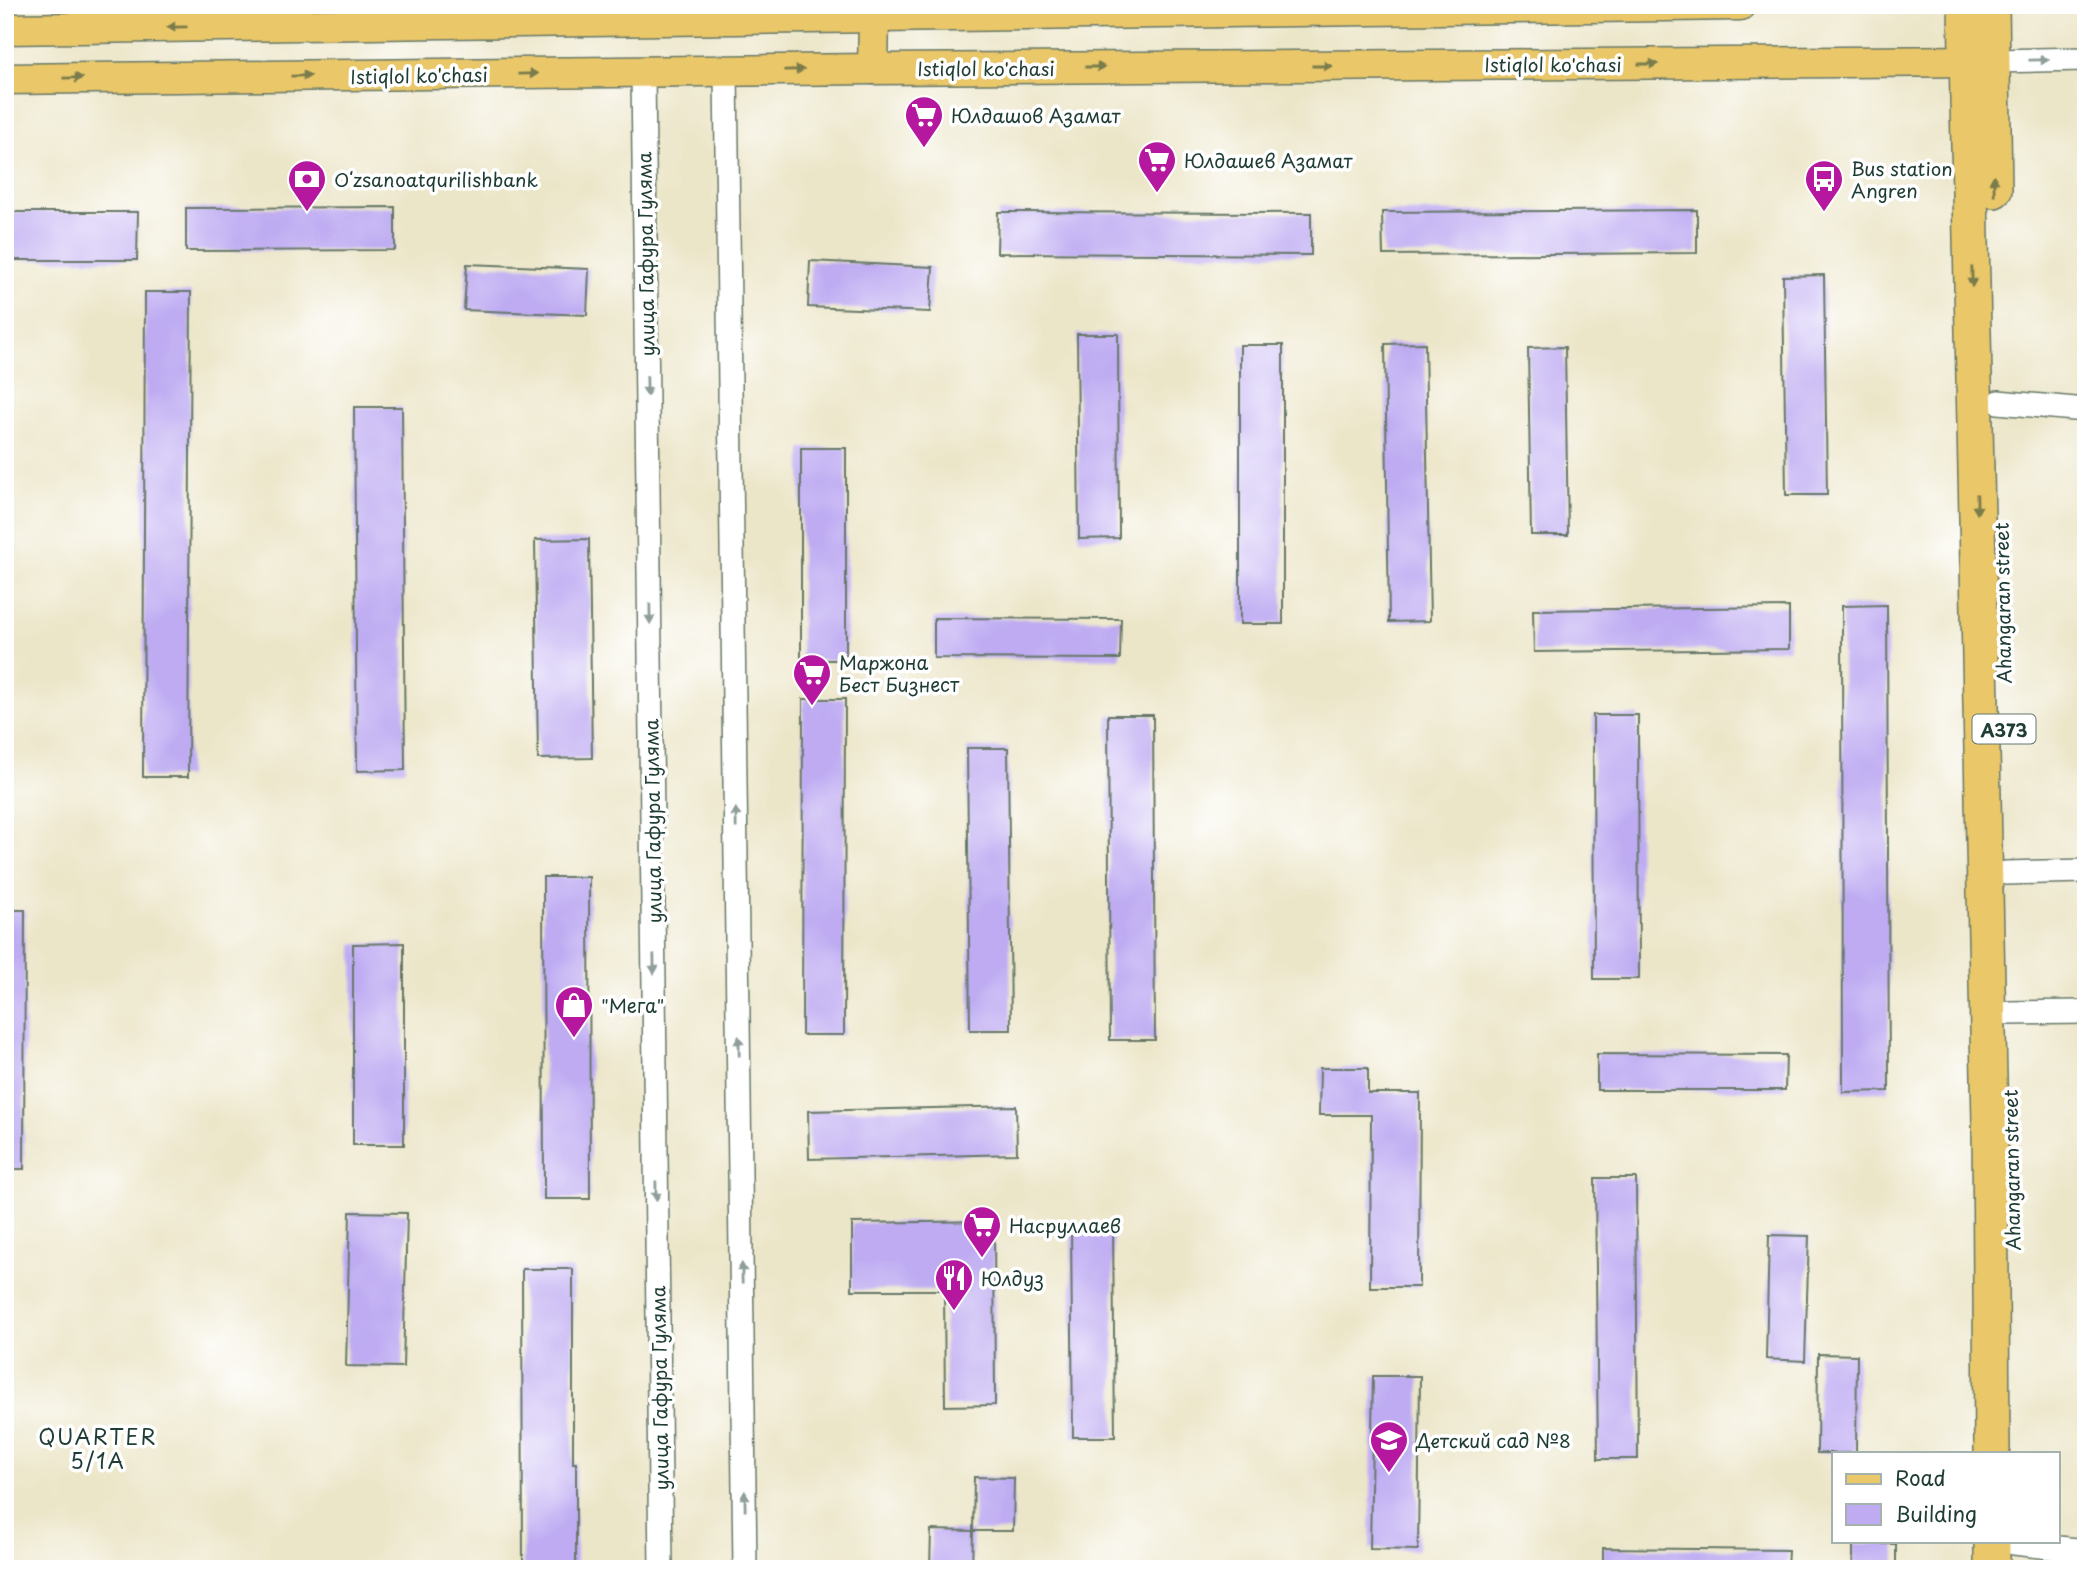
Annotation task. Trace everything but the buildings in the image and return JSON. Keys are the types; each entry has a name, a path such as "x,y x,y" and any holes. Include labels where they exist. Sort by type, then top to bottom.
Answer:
{"highway":[{"name":"A373","path":"1966,5 1980,61"},
{"name":"Ahangaran street","path":"1990,5 1980,61 2001,1124 2013,1452"},
{"name":"Ahangaran street","path":"1980,61 1998,402 2009,1013 2001,1124 1992,1452"}],"main road":[{"path":"5,29 1740,5"},
{"path":"873,69 874,17"},
{"name":"Istiqlol ko'chasi","path":"5,79 1980,61"}],"street":[{"name":"Istiqlol ko'chasi","path":"1980,61 2086,59"},
{"path":"726,72 746,1569"},
{"name":"улица Гафура Гуляма","path":"643,73 661,1569"},
{"path":"1998,402 2086,410"},
{"path":"2006,873 2086,871"},
{"path":"2009,1013 2086,1012"},
{"path":"2003,1551 2086,1550"}],"place":[{"name":"Юлдашов Азамат","path":"924,149"},
{"name":"Юлдашев Азамат","path":"1157,194"},
{"name":"Oʻzsanoatqurilishbank","path":"307,213"},
{"name":"Bus station Angren","path":"1824,213"},
{"name":"Маржона Бест Бизнест","path":"812,707"},
{"name":"\"Мега\"","path":"574,1039"},
{"name":"Насруллаев","path":"982,1259"},
{"name":"Юлдуз","path":"954,1312"},
{"name":"Детский сад №8","path":"1389,1474"}],"district":[{"name":"QUARTER 5/1A","path":"98,1448"}]}
